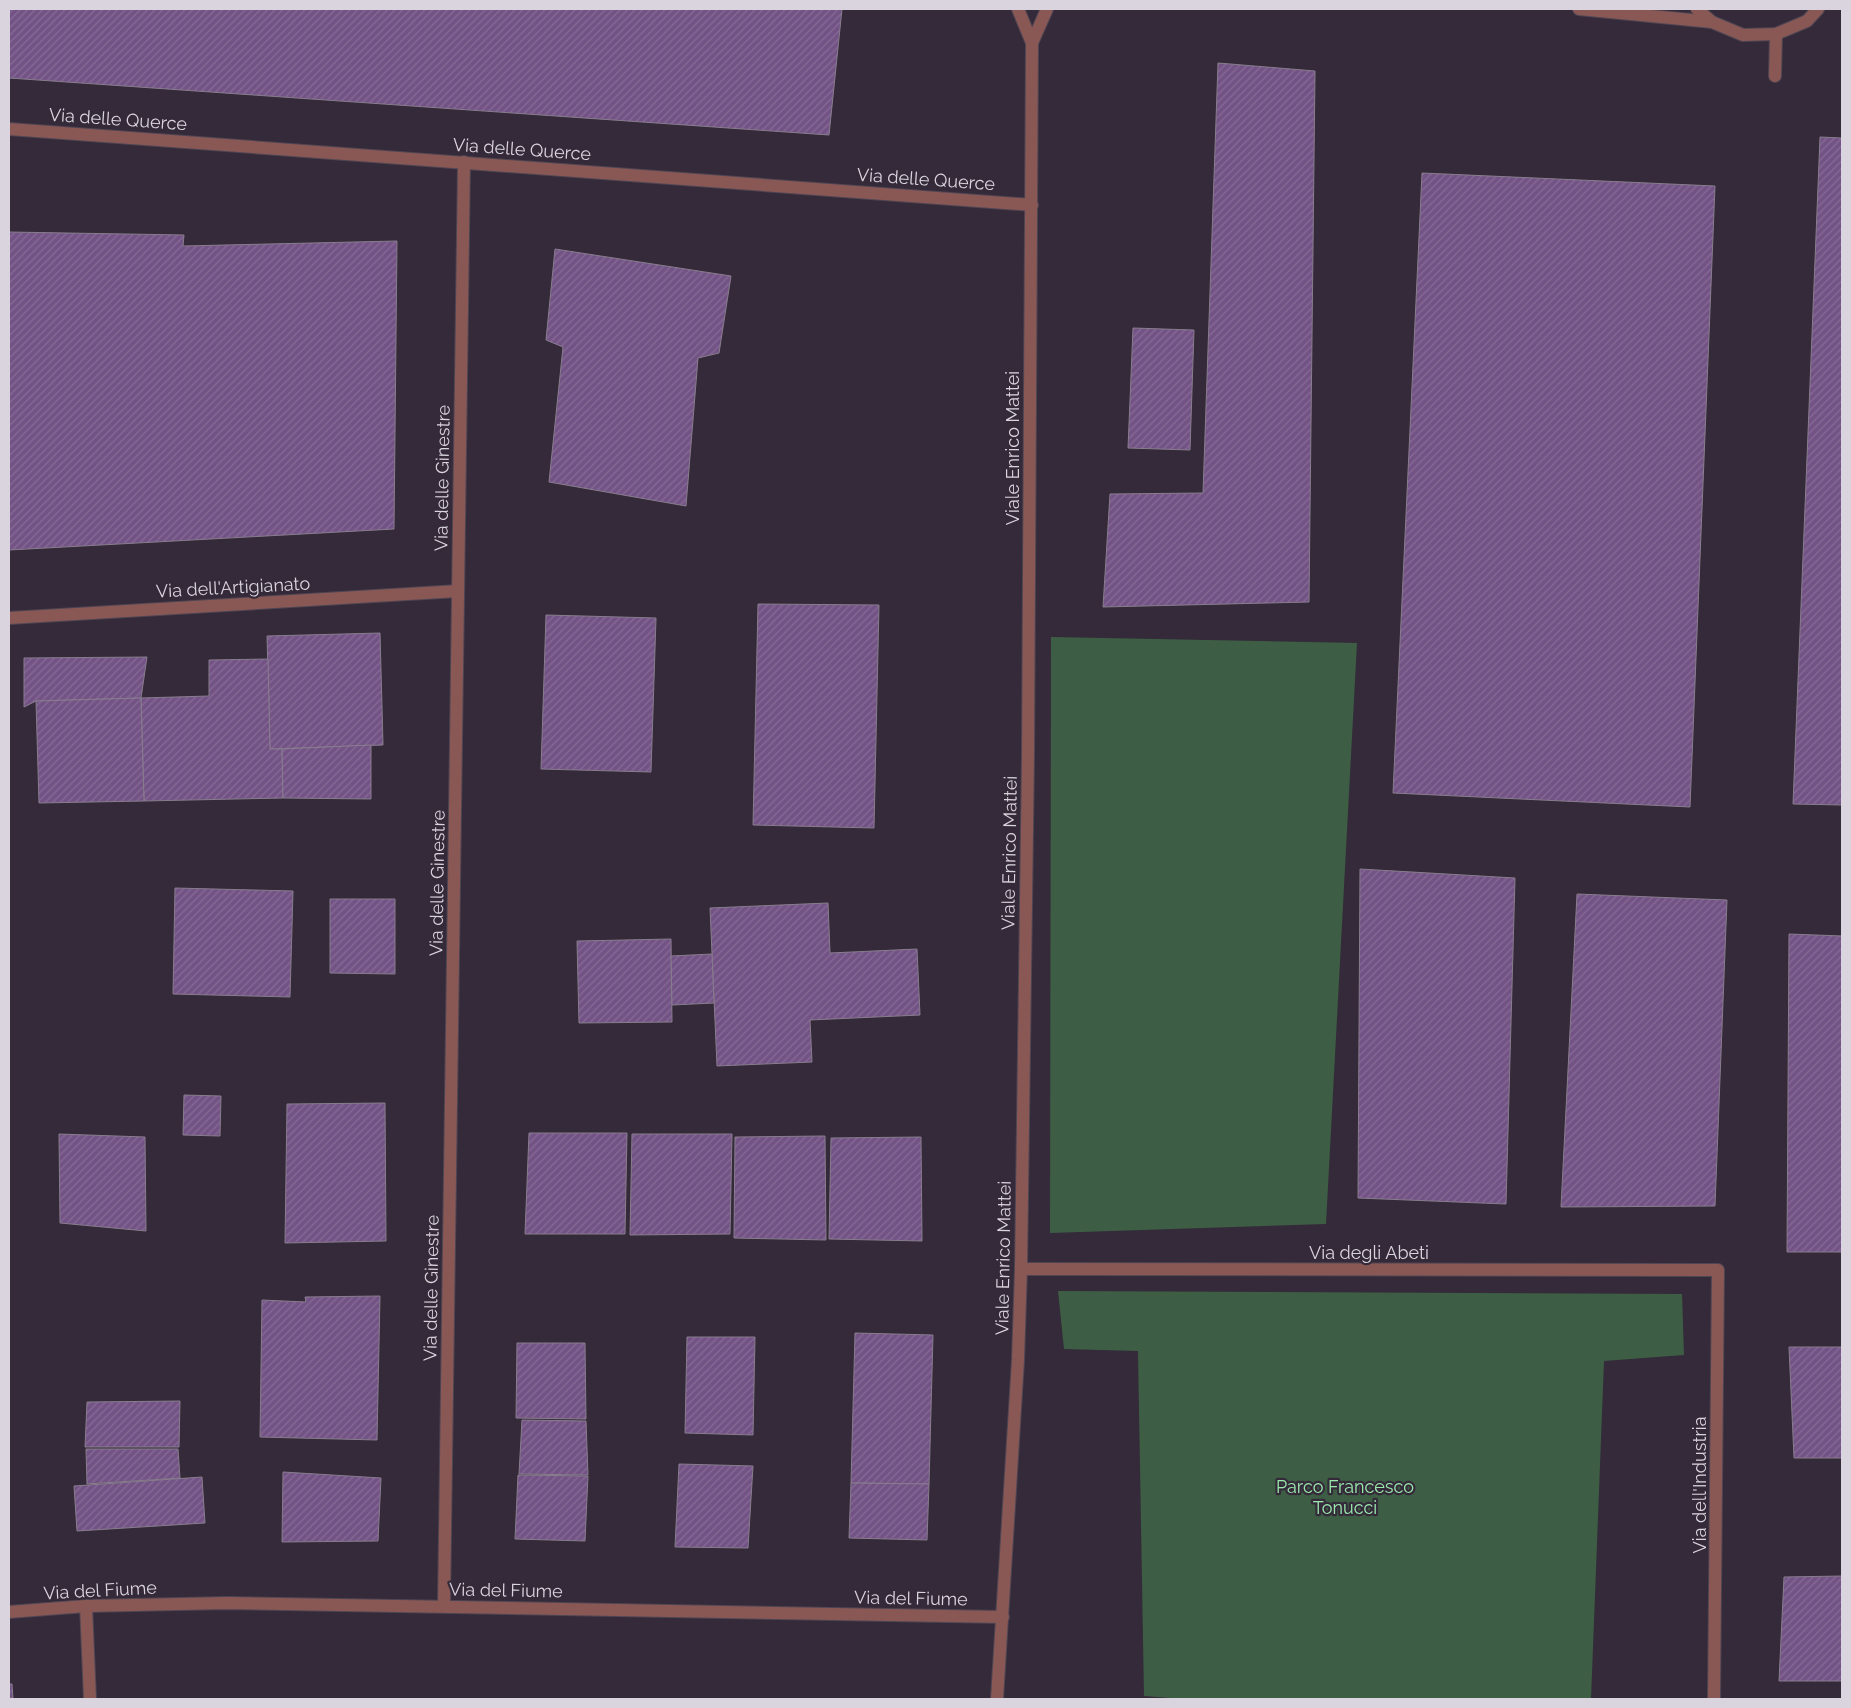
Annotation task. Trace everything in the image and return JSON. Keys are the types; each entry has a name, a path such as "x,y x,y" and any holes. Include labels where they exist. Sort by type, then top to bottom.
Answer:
{"street":[{"name":"Viale Enrico Mattei","path":"997,1699 1017,1370 1021,1269 1028,755 1032,43 1018,9"},
{"path":"1032,43 1047,9"},
{"path":"1587,9 1712,22 1743,35 1776,34 1807,21 1818,9"},
{"path":"1697,9 1712,22"},
{"path":"1775,76 1776,34"},
{"name":"Via delle Querce","path":"9,129 1032,205"},
{"name":"Via delle Ginestre","path":"444,1606 464,162"},
{"name":"Via dell'Artigianato","path":"9,618 458,592"},
{"name":"Via degli Abeti","path":"1021,1269 1718,1270"},
{"name":"Via dell'Industria","path":"1714,1699 1718,1270"},
{"name":"Via del Fiume","path":"9,1612 86,1606 227,1603 1003,1617"},
{"path":"86,1606 90,1699"}],"green space":[{"path":"1051,637 1357,643 1326,1224 1050,1233"},
{"name":"Parco Francesco Tonucci","path":"1058,1291 1682,1294 1684,1355 1604,1361 1591,1699 1184,1699 1144,1696 1138,1351 1064,1349"}],"building":[{"path":"9,9 842,9 829,135 9,78"},
{"path":"1218,63 1315,71 1309,602 1103,607 1110,494 1203,493"},
{"path":"1820,137 1842,138 1842,805 1793,804"},
{"path":"1422,173 1715,186 1690,807 1393,793"},
{"path":"9,232 184,235 183,246 397,241 394,529 9,550"},
{"path":"555,249 731,276 719,353 698,358 686,506 549,482 563,347 546,340"},
{"path":"1133,328 1194,330 1190,450 1128,448"},
{"path":"758,604 879,605 874,828 753,825"},
{"path":"546,615 656,618 651,772 541,769"},
{"path":"380,633 383,745 270,749 267,636"},
{"path":"147,657 141,698 36,701 24,707 24,658"},
{"path":"268,659 270,749 282,749 283,798 144,801 141,698 209,696 209,660"},
{"path":"141,698 144,801 39,803 36,701"},
{"path":"371,745 371,799 283,798 282,749"},
{"path":"1360,869 1515,878 1506,1204 1358,1198"},
{"path":"175,888 293,891 290,997 173,994"},
{"path":"1577,894 1727,900 1715,1206 1561,1207"},
{"path":"330,899 395,899 395,974 330,973"},
{"path":"828,903 830,953 917,949 920,1015 810,1020 812,1062 717,1066 710,908"},
{"path":"1789,934 1842,936 1842,1252 1787,1252"},
{"path":"671,939 672,1022 579,1023 577,941"},
{"path":"712,954 714,1003 672,1005 671,956"},
{"path":"184,1095 221,1096 220,1136 183,1135"},
{"path":"385,1103 386,1241 285,1243 287,1104"},
{"path":"529,1133 627,1133 625,1234 525,1234"},
{"path":"59,1134 145,1137 146,1231 60,1223"},
{"path":"632,1134 732,1134 730,1234 630,1235"},
{"path":"825,1136 826,1240 734,1238 735,1137"},
{"path":"921,1137 922,1241 829,1239 831,1138"},
{"path":"380,1296 377,1440 260,1437 262,1300 306,1302 305,1297"},
{"path":"855,1333 933,1335 929,1484 851,1483"},
{"path":"687,1337 755,1337 753,1435 685,1433"},
{"path":"517,1343 585,1343 586,1419 516,1418"},
{"path":"1789,1347 1842,1347 1842,1458 1794,1458"},
{"path":"180,1401 179,1447 85,1447 87,1402"},
{"path":"522,1420 586,1421 588,1475 519,1474"},
{"path":"86,1449 178,1449 180,1478 87,1484"},
{"path":"679,1464 753,1466 748,1548 675,1547"},
{"path":"283,1472 381,1478 378,1541 282,1542"},
{"path":"518,1475 588,1476 585,1541 515,1539"},
{"path":"202,1477 205,1523 77,1531 74,1486"},
{"path":"851,1483 929,1484 927,1540 849,1538"},
{"path":"1842,1576 1842,1681 1779,1681 1784,1577"},
{"path":"9,1684 12,1684 13,1699 9,1699"}]}
